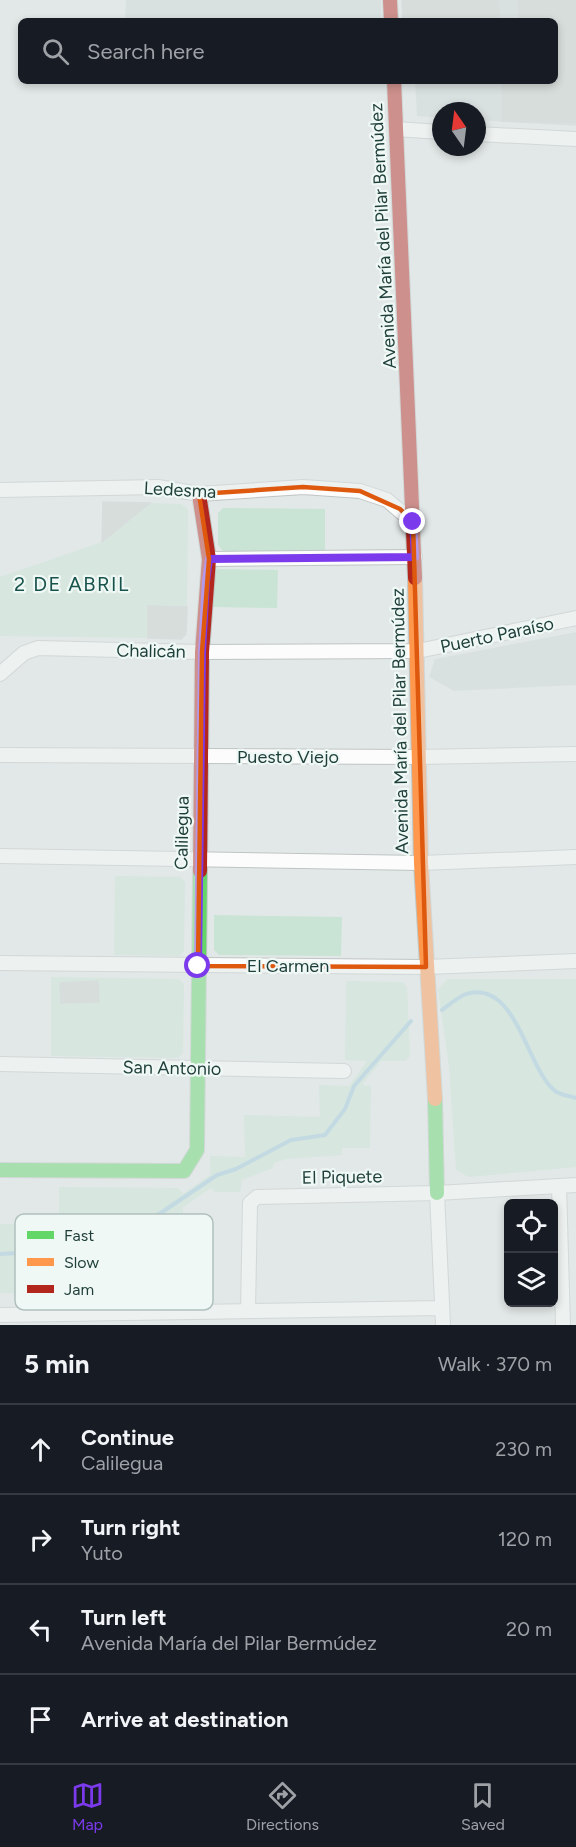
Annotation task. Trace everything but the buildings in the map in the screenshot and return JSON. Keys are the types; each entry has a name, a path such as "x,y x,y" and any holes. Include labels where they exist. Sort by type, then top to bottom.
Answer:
{"street":[{"path":"390,0 391,18"},
{"name":"Avenida María del Pilar Bermúdez","path":"394,84 415,557 421,863 435,1090 443,1325"},
{"path":"396,129 432,131"},
{"path":"486,134 576,139"},
{"name":"Ledesma","path":"0,490 158,487 199,494 303,487 360,491 387,500 413,522"},
{"name":"Calilegua","path":"0,1170 184,1171 197,1150 200,1068 198,966 202,652 209,559 199,494"},
{"path":"209,559 415,557"},
{"name":"Puerto Paraíso","path":"418,651 576,618"},
{"name":"Chalicán","path":"0,674 24,653 38,648 202,652 418,651"},
{"name":"Puesto Viejo","path":"0,755 418,757 576,754"},
{"path":"0,856 421,863 576,858"},
{"name":"El Carmen","path":"0,963 426,967 576,961"},
{"name":"San Antonio","path":"0,1064 344,1071"},
{"name":"El Piquete","path":"248,1311 250,1203 257,1197 437,1193 576,1185"},
{"path":"559,1186 563,1325"},
{"path":"0,1315 172,1319 248,1311 299,1318 442,1308"}],"highlighted area":[{"path":"303,487 360,491 400,509 413,522 415,557 426,967 198,966 202,652 209,559 199,494"}],"shaded area":[{"path":"126,0 381,0 381,18 125,18"},
{"path":"409,0 576,0 576,126 486,121 486,102 432,102 432,117 417,116 415,84 558,84 558,18 411,18"},
{"path":"576,632 576,685 454,691 429,677 435,659"}],"green space":[{"path":"150,503 181,504 188,509 187,607 149,607 148,638 0,636 0,577 102,542"},
{"path":"223,508 325,509 325,552 223,551 218,545 218,513"},
{"path":"218,569 278,570 277,608 212,607 212,574"},
{"path":"115,876 180,877 185,882 184,951 179,956 114,955"},
{"path":"214,915 342,917 341,956 219,955 214,950"},
{"path":"51,977 179,979 184,984 183,1053 178,1058 51,1056"},
{"path":"448,979 576,979 576,1167 469,1177 456,1170 449,1067 438,989"},
{"path":"346,981 402,982 407,987 410,1056 405,1061 381,1061 362,1085 371,1086 370,1148 342,1148 342,1155 286,1159 274,1163 273,1168 242,1180 240,1192 215,1192 211,1188 183,1207 183,1214 59,1214 59,1187 178,1188 183,1194 210,1175 210,1156 245,1157 244,1115 320,1117 319,1085 349,1086 367,1061 345,1060"},
{"path":"0,1224 15,1224 15,1293 0,1293"}],"waterway":[{"path":"442,1010 466,994 483,993 497,999 518,1027 544,1078 556,1092 576,1098"},
{"path":"159,1214 217,1175 236,1169 291,1140 325,1135 345,1109 354,1086 411,1021"},
{"path":"0,1254 15,1253"}],"traffic: fast":[{"path":"0,1170 184,1171 197,1150 200,871"},
{"path":"435,1099 437,1193"}],"traffic: slow":[{"path":"415,578 421,863 435,1099"}],"traffic: jam":[{"path":"390,0 391,18"},
{"path":"394,84 415,578"},
{"path":"199,494 209,559 202,652 200,871"}],"district":[{"name":"2 DE ABRIL","path":"72,584"}],"route":[{"path":"198,966 202,652 209,559 415,557 413,522"}]}
